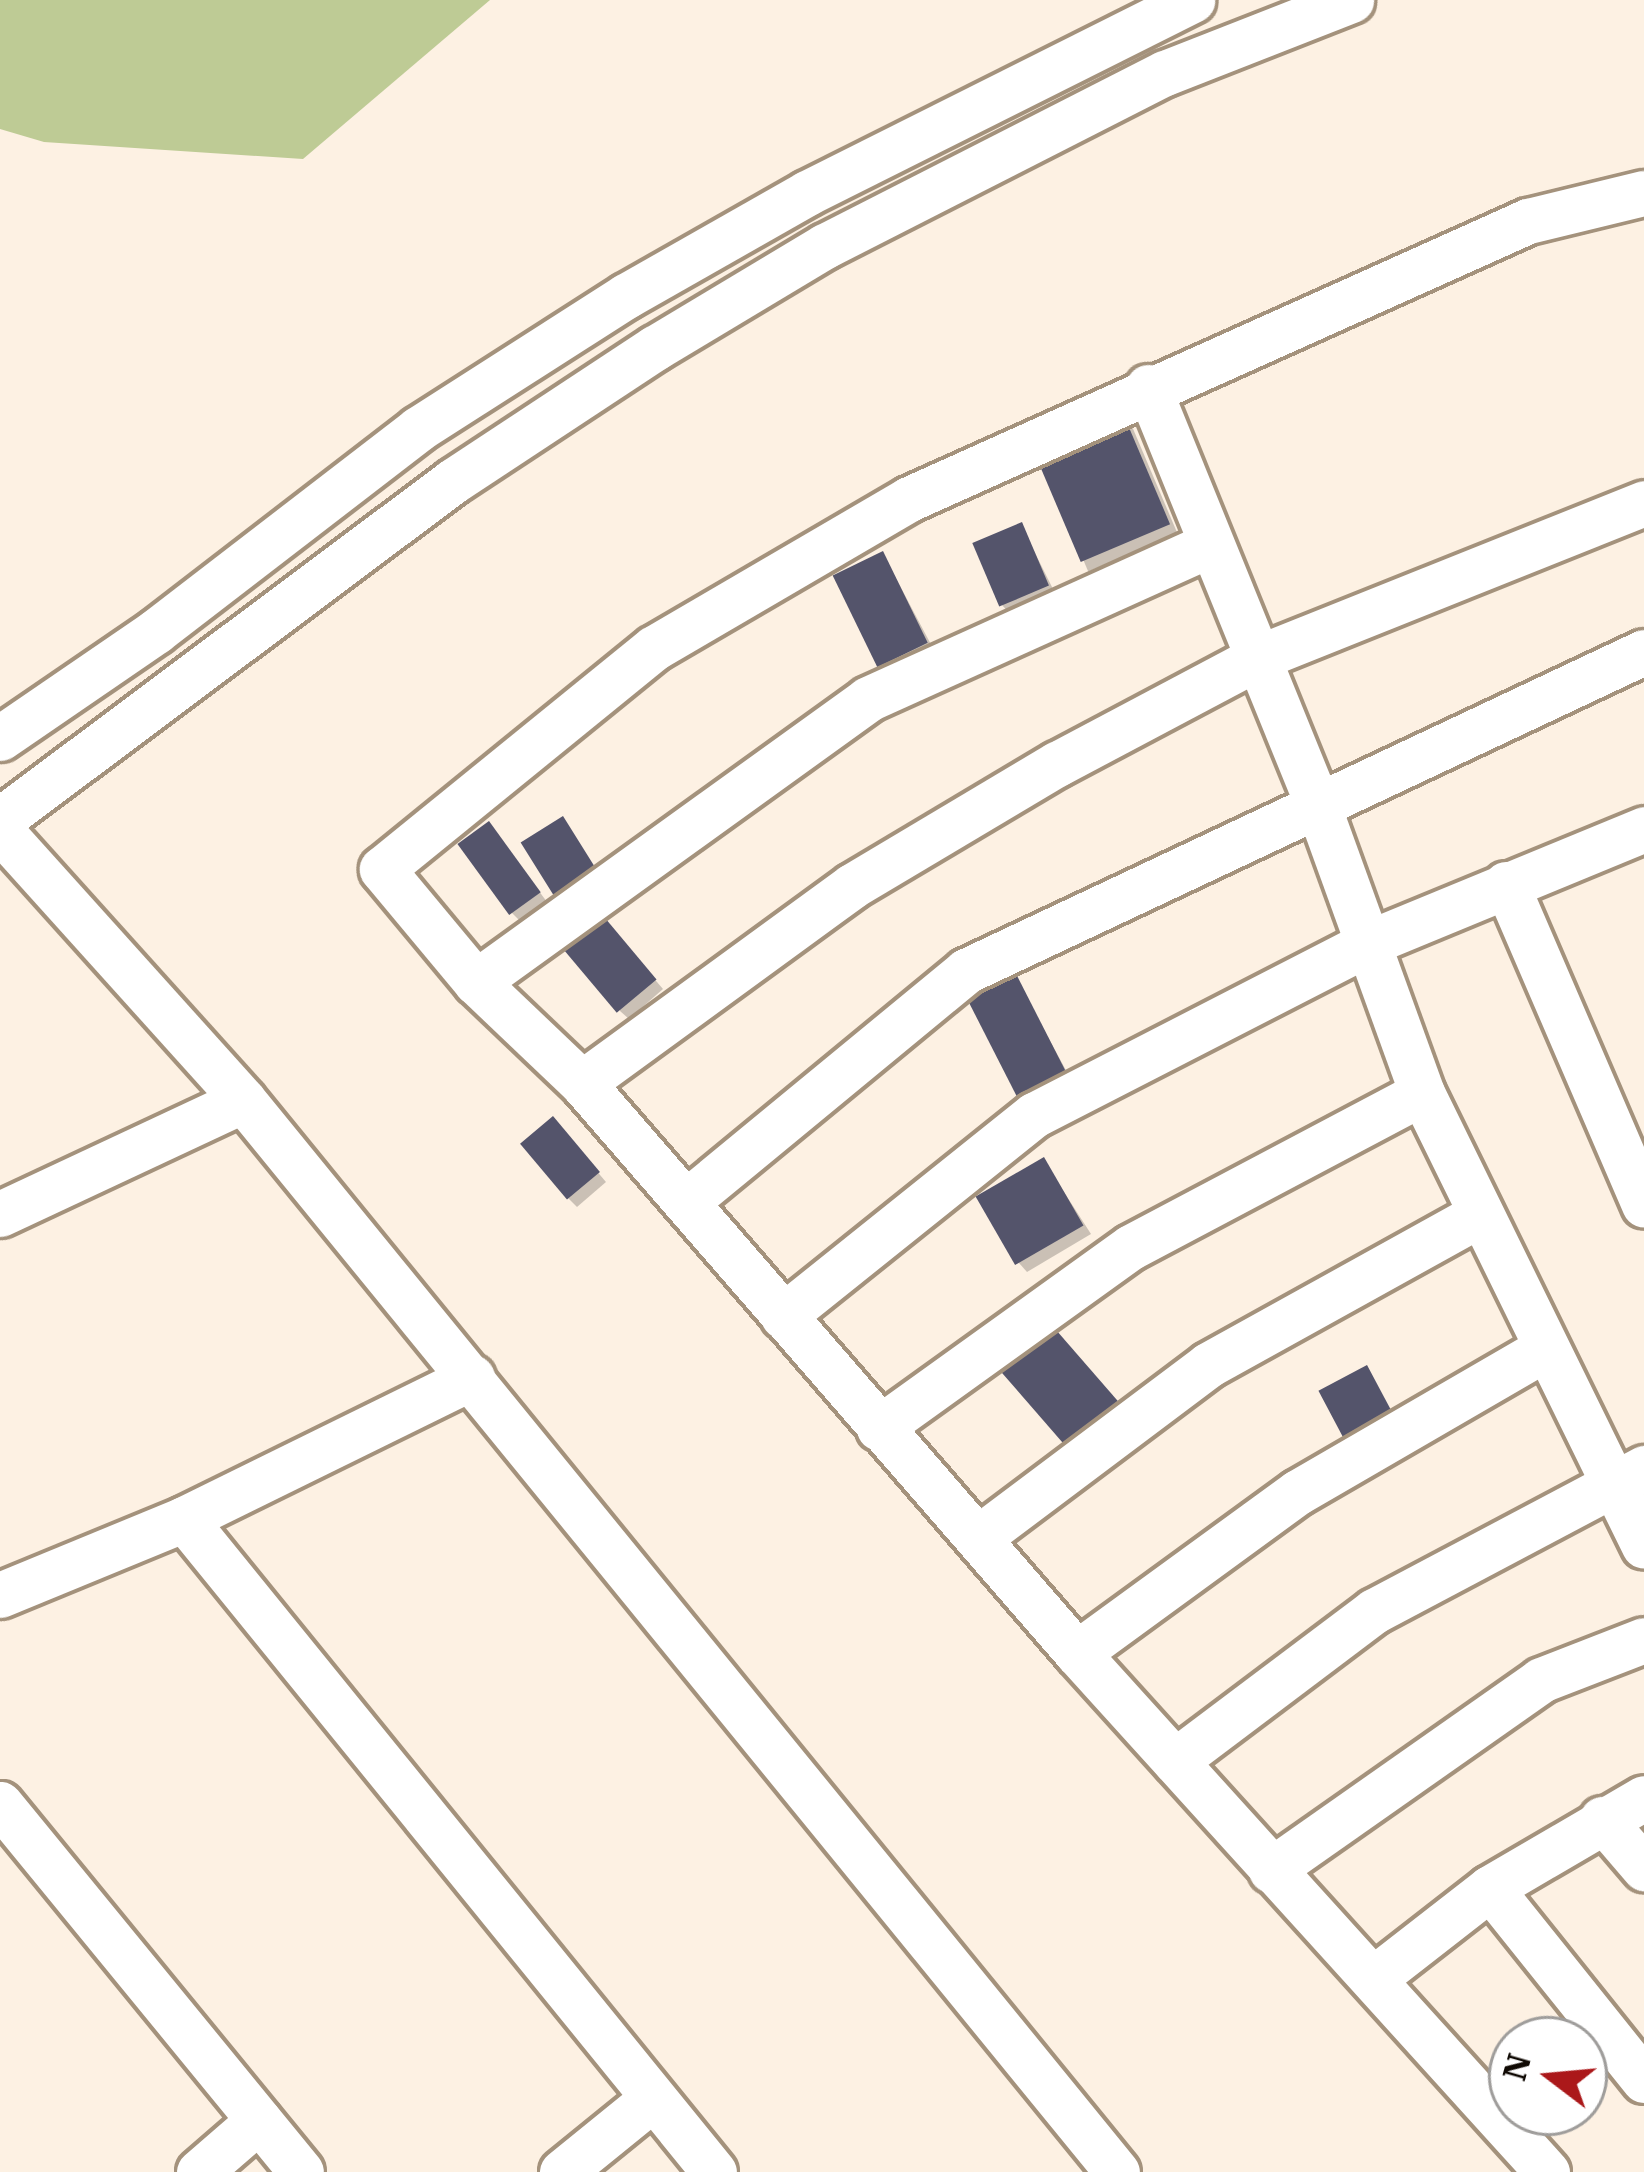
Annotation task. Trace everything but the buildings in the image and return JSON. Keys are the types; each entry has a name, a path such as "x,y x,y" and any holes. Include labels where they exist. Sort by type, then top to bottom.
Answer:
{"street":[{"path":"0,738 156,632 418,429 626,296 1134,10 1192,0"},
{"path":"0,820 453,481 825,245 1165,73 1351,0"},
{"path":"1134,10 1165,73"},
{"path":"1546,2172 1077,1653 582,1083 476,982 382,869 654,648 909,499 1148,387 1528,221 1644,193"},
{"path":"1148,387 1317,803 1422,1093 1543,1349 1629,1474 1644,1546"},
{"path":"582,1083 852,886 1057,764 1257,658 1644,503"},
{"path":"476,982 868,699 1209,545"},
{"path":"686,1202 967,971 1644,652"},
{"path":"782,1316 1034,1115 1368,944 1644,829"},
{"path":"0,830 243,1100 1117,2172"},
{"path":"1506,884 1644,1205"},
{"path":"879,1428 1131,1247 1422,1093"},
{"path":"0,1214 243,1100"},
{"path":"978,1538 1208,1365 1479,1215"},
{"path":"1077,1653 1298,1492 1543,1349"},
{"path":"0,1595 184,1519 472,1377"},
{"path":"1175,1761 1374,1611 1629,1474"},
{"path":"184,1519 713,2172"},
{"path":"1271,1870 1540,1680 1644,1640"},
{"path":"1373,1979 1490,1888 1644,1798"},
{"path":"0,1804 301,2172"},
{"path":"1602,1819 1644,1868"},
{"path":"1490,1888 1644,2080"},
{"path":"562,2172 653,2098"},
{"path":"199,2172 259,2120"}],"green space":[{"path":"0,0 490,0 303,159 44,142 0,129"}]}
